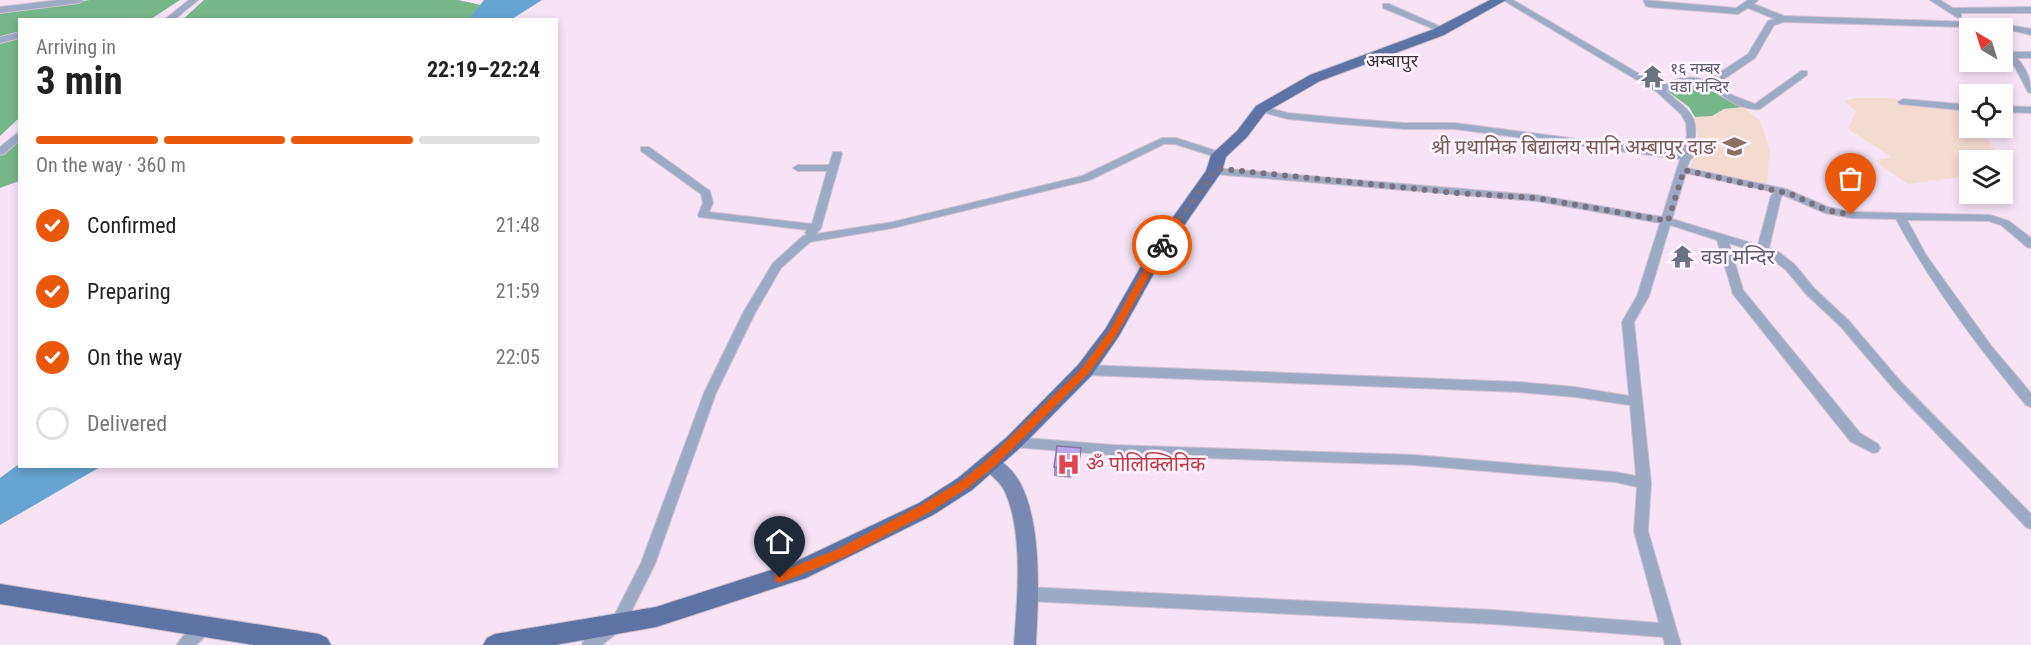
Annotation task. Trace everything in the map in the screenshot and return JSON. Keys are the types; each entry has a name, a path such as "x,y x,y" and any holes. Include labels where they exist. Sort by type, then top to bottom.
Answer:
{"main road":[{"path":"495,645 656,617 807,568 843,552 926,508 965,484 991,464 1085,370 1113,332 1159,249 1216,163 1261,109 1315,78 1444,30 1500,0"},
{"path":"0,594 319,645"}],"street":[{"path":"0,10 79,0"},
{"path":"171,18 194,0"},
{"path":"1027,594 1493,617 1672,638 1641,531 1644,483 1628,322 1643,296 1668,221 1686,163 1692,136 1691,123 1676,102 1660,90 1508,0"},
{"path":"1647,0 1649,4 1738,11 1751,1 1783,19"},
{"path":"1934,0 1963,18"},
{"path":"1386,6 1444,30"},
{"path":"1951,10 2031,10"},
{"path":"1708,85 1752,56 1771,23 1783,19 1959,26"},
{"path":"2013,29 2031,32"},
{"path":"0,40 18,36"},
{"path":"2013,55 2031,56"},
{"path":"2013,58 2030,87"},
{"path":"1660,90 1685,77 1708,85 1742,104 1757,107 1804,73"},
{"path":"1903,102 1959,107"},
{"path":"1261,109 1288,116 1341,122 1455,126 1686,163 1782,191 1826,210 1851,215 1990,218 2005,223 2031,244"},
{"path":"2013,109 2031,110"},
{"path":"0,152 18,136"},
{"path":"807,239 893,225 1086,178 1168,140 1216,163 1536,198 1668,221 1763,249 1791,267 1810,291 1845,324 1897,385 2031,523"},
{"path":"645,148 706,193 708,203 703,215 816,228"},
{"path":"590,645 618,623 648,564 710,393 749,313 777,266 816,228 837,154"},
{"path":"798,168 833,168"},
{"path":"1763,249 1776,196 1782,191"},
{"path":"1899,215 1933,273 1988,350 2031,402"},
{"path":"1721,236 1737,291 1855,437 1873,447"},
{"path":"1085,370 1519,387 1575,392 1626,401 1635,400"},
{"path":"1014,442 1113,450 1415,460 1615,477 1644,483"},
{"path":"991,464 1008,479 1021,513 1027,594 1025,645"},
{"path":"185,645 205,627"}],"shaded area":[{"path":"1855,98 1895,98 1903,103 1959,109 1959,138 1987,138 1994,150 1959,150 1959,177 1908,184 1875,161 1891,157 1848,129 1856,111 1844,101"},
{"name":"श्री प्रथामिक बिद्यालय सानि अम्बापुर दाङ","path":"1743,107 1760,121 1770,150 1767,184 1690,167 1699,145 1695,117 1712,116 1724,109"}],"green space":[{"path":"90,0 180,0 153,18 18,18 18,119 0,136 0,13"},
{"path":"204,0 458,0 481,5 480,18 184,18"},
{"path":"1681,81 1695,82 1743,107 1724,109 1712,116 1695,117 1689,107 1666,90"},
{"path":"18,138 18,181 0,188 0,152"}],"water":[{"path":"484,0 542,0 514,18 470,18"},
{"path":"18,465 18,468 98,468 0,525 0,478"}],"building":[{"path":"1057,446 1081,448 1079,462 1072,461 1072,469 1054,467"}],"way so far":[{"path":"1162,245 1214,171 1222,169 1457,193 1536,198 1668,221 1684,170 1791,194 1826,210 1851,215"}],"place":[{"name":"१६ नम्बर वडा मन्दिर","path":"1652,77"},
{"name":"श्री प्रथामिक बिद्यालय सानि अम्बापुर दाङ","path":"1734,147"},
{"name":"वडा मन्दिर","path":"1683,257"},
{"name":"ॐ पोलिक्लिनिक","path":"1068,464"}],"district":[{"name":"अम्बापुर","path":"1392,60"}],"route":[{"path":"780,578 843,552 926,508 965,484 991,464 1075,383 1113,332 1162,245"}]}
